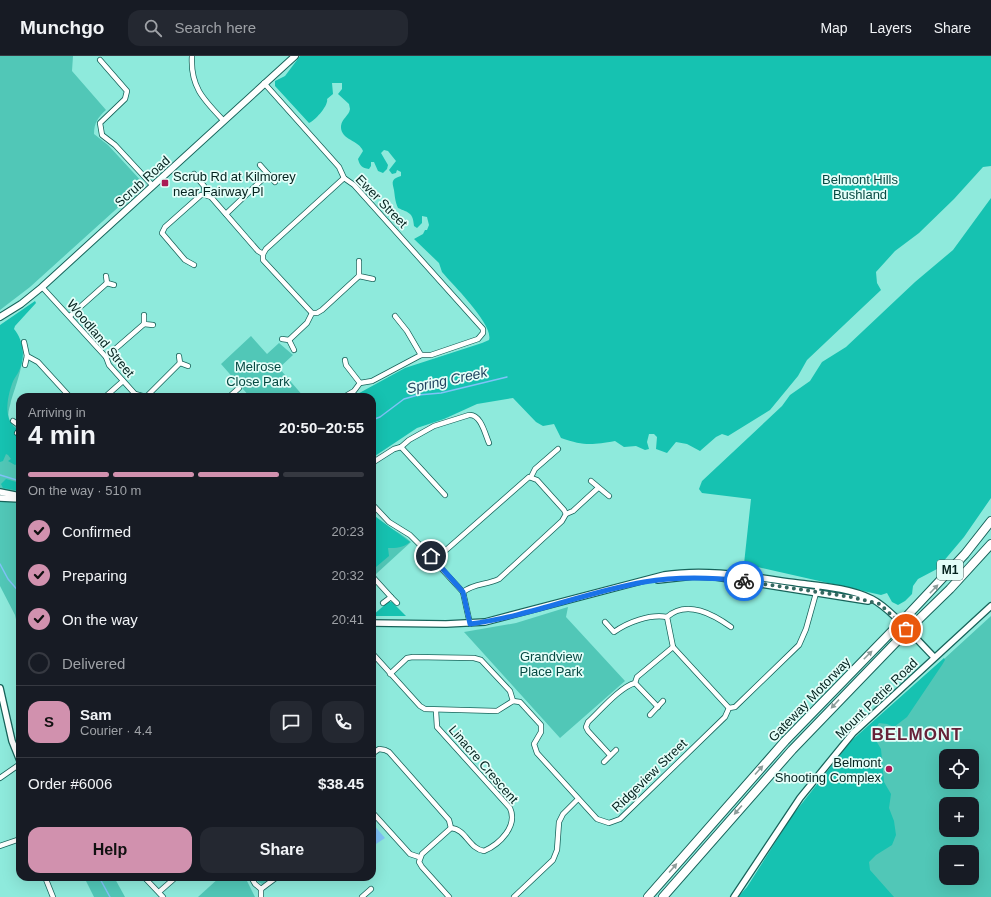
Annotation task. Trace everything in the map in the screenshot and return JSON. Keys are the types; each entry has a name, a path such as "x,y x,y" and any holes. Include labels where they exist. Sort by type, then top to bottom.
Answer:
{"highway":[{"name":"Gateway Motorway","path":"648,897 785,741 961,559 991,521"},
{"name":"Gateway Motorway","path":"663,897 792,750 902,636 950,589 991,544"}],"main road":[{"name":"Scrub Road","path":"3,316 42,287 295,56"}],"street":[{"path":"192,56 194,82 204,100 224,121"},
{"path":"100,60 127,91 125,99 100,123 102,135 115,145 152,186"},
{"name":"Ewer Street","path":"264,83 339,167 344,178 354,185 481,325 483,333 478,339 431,355 421,355"},
{"path":"260,165 276,182"},
{"path":"194,174 204,186 205,194"},
{"path":"226,214 268,174"},
{"path":"263,254 270,245 344,178"},
{"path":"194,265 184,260 162,233 165,227 198,197 205,194 211,197 258,251 263,254 265,263 312,313"},
{"path":"358,261 359,276"},
{"path":"106,276 107,283"},
{"path":"312,313 317,313 322,310 359,276"},
{"path":"359,276 373,279"},
{"path":"107,283 114,285"},
{"path":"70,316 107,283"},
{"name":"Woodland Street","path":"42,287 106,357 109,365 134,393"},
{"path":"289,340 307,323 312,313"},
{"path":"144,315 144,324"},
{"path":"351,393 360,383 372,381 421,355 408,331 395,316"},
{"path":"106,357 144,324 153,325"},
{"path":"282,339 289,340"},
{"path":"289,340 294,350"},
{"path":"24,342 28,356 25,365"},
{"path":"28,356 38,362 66,393"},
{"path":"179,356 180,363"},
{"path":"345,360 346,365 360,383"},
{"path":"180,363 188,366"},
{"path":"150,393 180,363"},
{"path":"109,393 123,380"},
{"path":"233,393 239,388"},
{"path":"376,460 394,449 401,447 409,440 434,426 472,414 478,419 489,443"},
{"path":"13,421 16,424"},
{"path":"401,447 445,495"},
{"path":"532,477 536,469 558,449"},
{"path":"437,558 525,478 532,477 537,480 562,507 566,514"},
{"path":"591,481 609,496"},
{"path":"463,592 472,586 499,579 562,521 566,514 573,511 598,488"},
{"path":"1,496 16,496"},
{"path":"1,496 16,498"},
{"path":"376,508 389,522 410,535 428,553 437,558 440,566 463,592 470,624"},
{"path":"376,624 470,624 505,617 644,582 689,577 708,577 817,589 880,604 934,657"},
{"path":"376,581 396,603"},
{"name":"Ridgeview Street","path":"513,701 520,702 541,725 541,732 534,744 535,750 578,799 598,819 603,822 615,822 725,717 729,708 735,707 799,645 806,628 817,589"},
{"path":"383,604 390,597"},
{"name":"Mount Petrie Road","path":"734,897 779,828 832,758 853,733 991,606"},
{"path":"605,622 614,632 628,623 662,616 667,617 674,612 694,609 711,613 731,627"},
{"path":"667,617 672,647 729,708"},
{"path":"635,683 637,677 672,647"},
{"path":"376,658 390,674 420,706 425,709 436,711 497,711 513,701 510,691 485,663 474,658 407,658 390,674"},
{"path":"635,683 658,707"},
{"path":"610,755 586,727 621,691 630,684 635,683"},
{"path":"0,688 12,741 16,752"},
{"path":"650,715 663,701"},
{"name":"Linacre Crescent","path":"436,711 437,727 510,808 513,817 509,830 484,851 475,848 459,830 451,828"},
{"path":"376,751 379,749 389,752 449,820 451,828 419,857"},
{"path":"604,762 616,750"},
{"path":"0,778 16,765"},
{"path":"514,897 553,860 557,850 561,817 578,799"},
{"path":"376,816 410,854 419,857"},
{"path":"0,846 16,840"},
{"path":"419,857 422,867 449,897"},
{"path":"47,881 53,897"},
{"path":"148,881 163,897"},
{"path":"159,892 171,881"},
{"path":"253,881 262,889"},
{"path":"261,897 262,889 272,881"},
{"path":"362,897 371,889"}],"green space":[{"path":"0,56 73,56 72,71 106,110 97,120 94,134 108,145 144,184 30,287 0,310"},
{"name":"Belmont Hills Bushland","path":"300,56 991,56 991,166 983,167 954,199 919,233 895,251 876,272 877,283 881,290 807,360 798,376 770,410 728,436 722,434 716,437 700,451 687,444 676,442 667,453 656,449 657,437 654,434 649,434 647,442 649,449 645,450 636,446 624,447 615,441 588,444 569,441 561,438 554,424 543,426 536,422 513,398 477,404 444,419 417,428 376,455 376,393 359,393 405,368 489,340 489,333 472,305 442,272 439,263 414,239 423,234 429,225 427,217 422,216 422,223 417,228 414,226 411,215 408,212 398,208 393,181 395,178 401,176 401,172 397,170 396,173 392,174 389,170 396,161 388,151 384,150 381,153 388,165 387,169 383,173 378,171 374,162 371,162 369,169 363,167 358,159 363,151 361,147 346,137 341,131 342,123 350,109 349,104 338,94 342,89 342,83 332,83 333,94 327,99 326,105 321,112 309,123 275,86 275,81 285,76"},
{"path":"991,198 991,498 964,537 937,569 918,579 913,586 912,594 898,605 892,602 887,593 881,595 744,564 751,499 702,493 699,489 702,481 782,406 790,395 810,381 822,362 846,347 915,282 953,250"},
{"path":"35,301 36,303 14,329 20,339 23,350 21,368 12,383 7,408 10,420 16,428 15,465 8,461 11,459 6,454 3,461 0,462 0,325"},
{"path":"0,325 11,330 18,338 22,347 21,368 8,414 9,419 16,427 16,619 0,586"},
{"name":"Melrose Close Park","path":"251,336 267,354 279,343 293,355 279,368 301,393 246,393 221,364"},
{"path":"6,479 16,482 16,490 3,488 1,484"},
{"path":"376,517 410,542 402,547 388,548 389,556 376,567"},
{"path":"376,518 411,542 376,574"},
{"path":"388,602 392,602 406,616 376,616 376,612"},
{"name":"Grandview Place Park","path":"568,607 566,617 625,681 560,738 464,632 516,623"},
{"name":"Belmont Shooting Complex","path":"991,616 991,897 750,897 852,743"},
{"path":"944,658 945,660 942,665 907,717 894,727 879,723 872,734 881,749 884,782 891,794 889,808 894,821 896,835 892,845 876,855 869,862 870,870 894,897 738,897 747,887 792,816 851,741"},
{"path":"86,881 116,881 125,897 94,897"},
{"path":"216,881 247,881 255,897 198,897"},
{"path":"258,881 267,881 262,884"}],"water":[{"path":"376,828 385,838 376,844"}],"waterway":[{"name":"Spring Creek","path":"376,418 404,399 418,395 441,393 507,377"},
{"name":"Spring Creek","path":"0,475 16,480"},
{"path":"0,564 8,579 16,588"},
{"path":"101,881 110,897"}],"way so far":[{"path":"744,581 851,597 880,604 906,629"}],"place":[{"name":"Scrub Rd at Kilmorey near Fairway Pl","path":"165,183"},
{"name":"Belmont Shooting Complex","path":"889,769"}],"district":[{"name":"BELMONT","path":"917,734"}],"route":[{"path":"431,556 437,558 440,566 463,592 466,599 470,624 485,622 644,582 694,576 744,581"}]}
